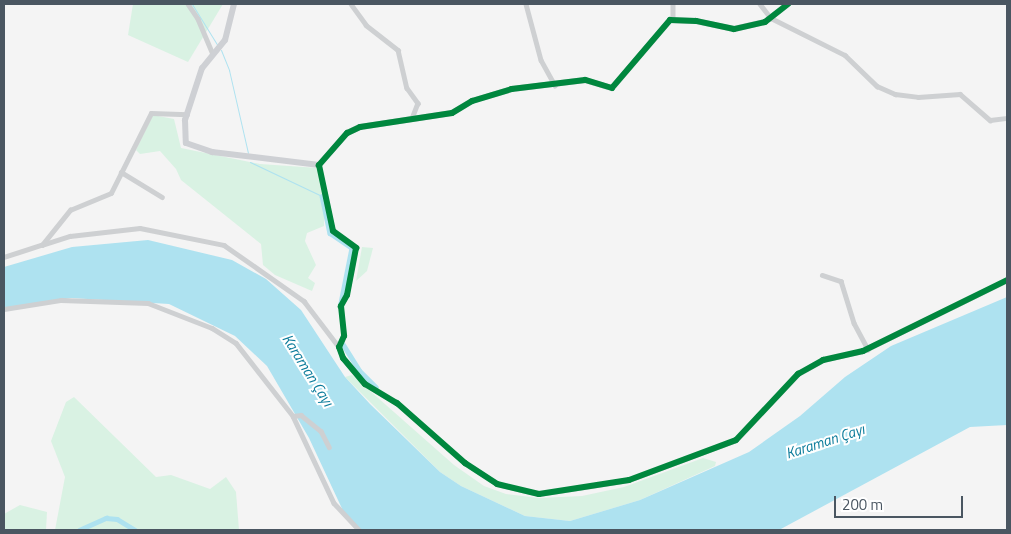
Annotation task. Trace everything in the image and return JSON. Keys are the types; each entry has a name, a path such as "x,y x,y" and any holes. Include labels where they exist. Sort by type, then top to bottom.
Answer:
{"street":[{"path":"188,4 198,18 214,54"},
{"path":"234,4 225,40 202,68 187,114 186,143 212,152 319,164"},
{"path":"351,4 366,25 398,50 407,88 418,103 412,119"},
{"path":"526,4 541,60 556,85"},
{"path":"673,4 673,20"},
{"path":"760,4 771,18 845,55 877,86 895,94 965,95 990,120 1007,118"},
{"path":"319,164 347,133 360,127 452,113 472,101 512,89 585,80 612,88 663,26 673,20 734,30 771,18 788,4"},
{"path":"42,245 70,210 111,193 151,113 187,114"},
{"path":"319,164 333,231 356,248 347,295 341,306 344,336 339,347"},
{"path":"121,172 162,197"},
{"path":"4,257 70,236 140,228 224,245 304,301 339,347 343,358 365,384 397,403 464,463 497,484 539,494 629,480 736,440 798,374 822,360 868,349 1007,280"},
{"path":"822,275 841,281 854,323 868,349"},
{"path":"4,309 61,300 148,303 212,328 236,343 293,416 334,503 359,530"},
{"path":"293,416 301,415 321,431 329,446"}],"green space":[{"path":"133,4 223,4 188,62 128,35"},
{"path":"153,115 174,119 181,148 260,164 318,168 329,216 324,218 324,226 307,233 305,241 316,265 308,278 315,283 312,291 275,275 263,265 261,244 181,180 176,169 160,151 140,154 136,150"},
{"path":"362,247 373,248 367,271 356,281"},
{"path":"352,375 454,465 484,486 506,494 539,498 582,496 624,487 703,458 716,462 715,466 640,500 570,521 525,516 461,486 440,472 345,377"},
{"path":"74,397 156,477 171,475 210,489 226,477 236,492 239,530 55,530 65,477 51,441 66,402"},
{"path":"20,505 47,512 46,530 4,530 4,514"}],"water":[{"name":"Karaman Çayı","path":"148,240 232,260 266,279 301,310 345,377 440,472 461,486 525,516 570,521 640,500 749,452 800,416 845,377 891,346 1007,297 1007,425 970,427 779,530 361,530 345,515 309,438 267,366 235,336 169,304 71,298 4,310 4,267 72,247"}],"waterway":[{"path":"192,4 218,46"},
{"path":"221,50 229,70 248,153"},
{"path":"250,162 322,196"},
{"path":"322,196 330,233 352,248 341,303"},
{"path":"343,344 359,370 376,387"},
{"path":"79,530 106,518 117,519 135,530"}],"cycle path":[{"path":"788,4 765,22 734,29 696,21 670,20 612,88 585,80 512,89 472,101 452,113 360,127 347,133 319,165 333,231 356,248 347,295 341,306 344,336 339,347 343,358 365,384 397,403 465,463 497,484 539,494 629,480 736,440 798,374 823,360 863,351 1007,280"}]}
